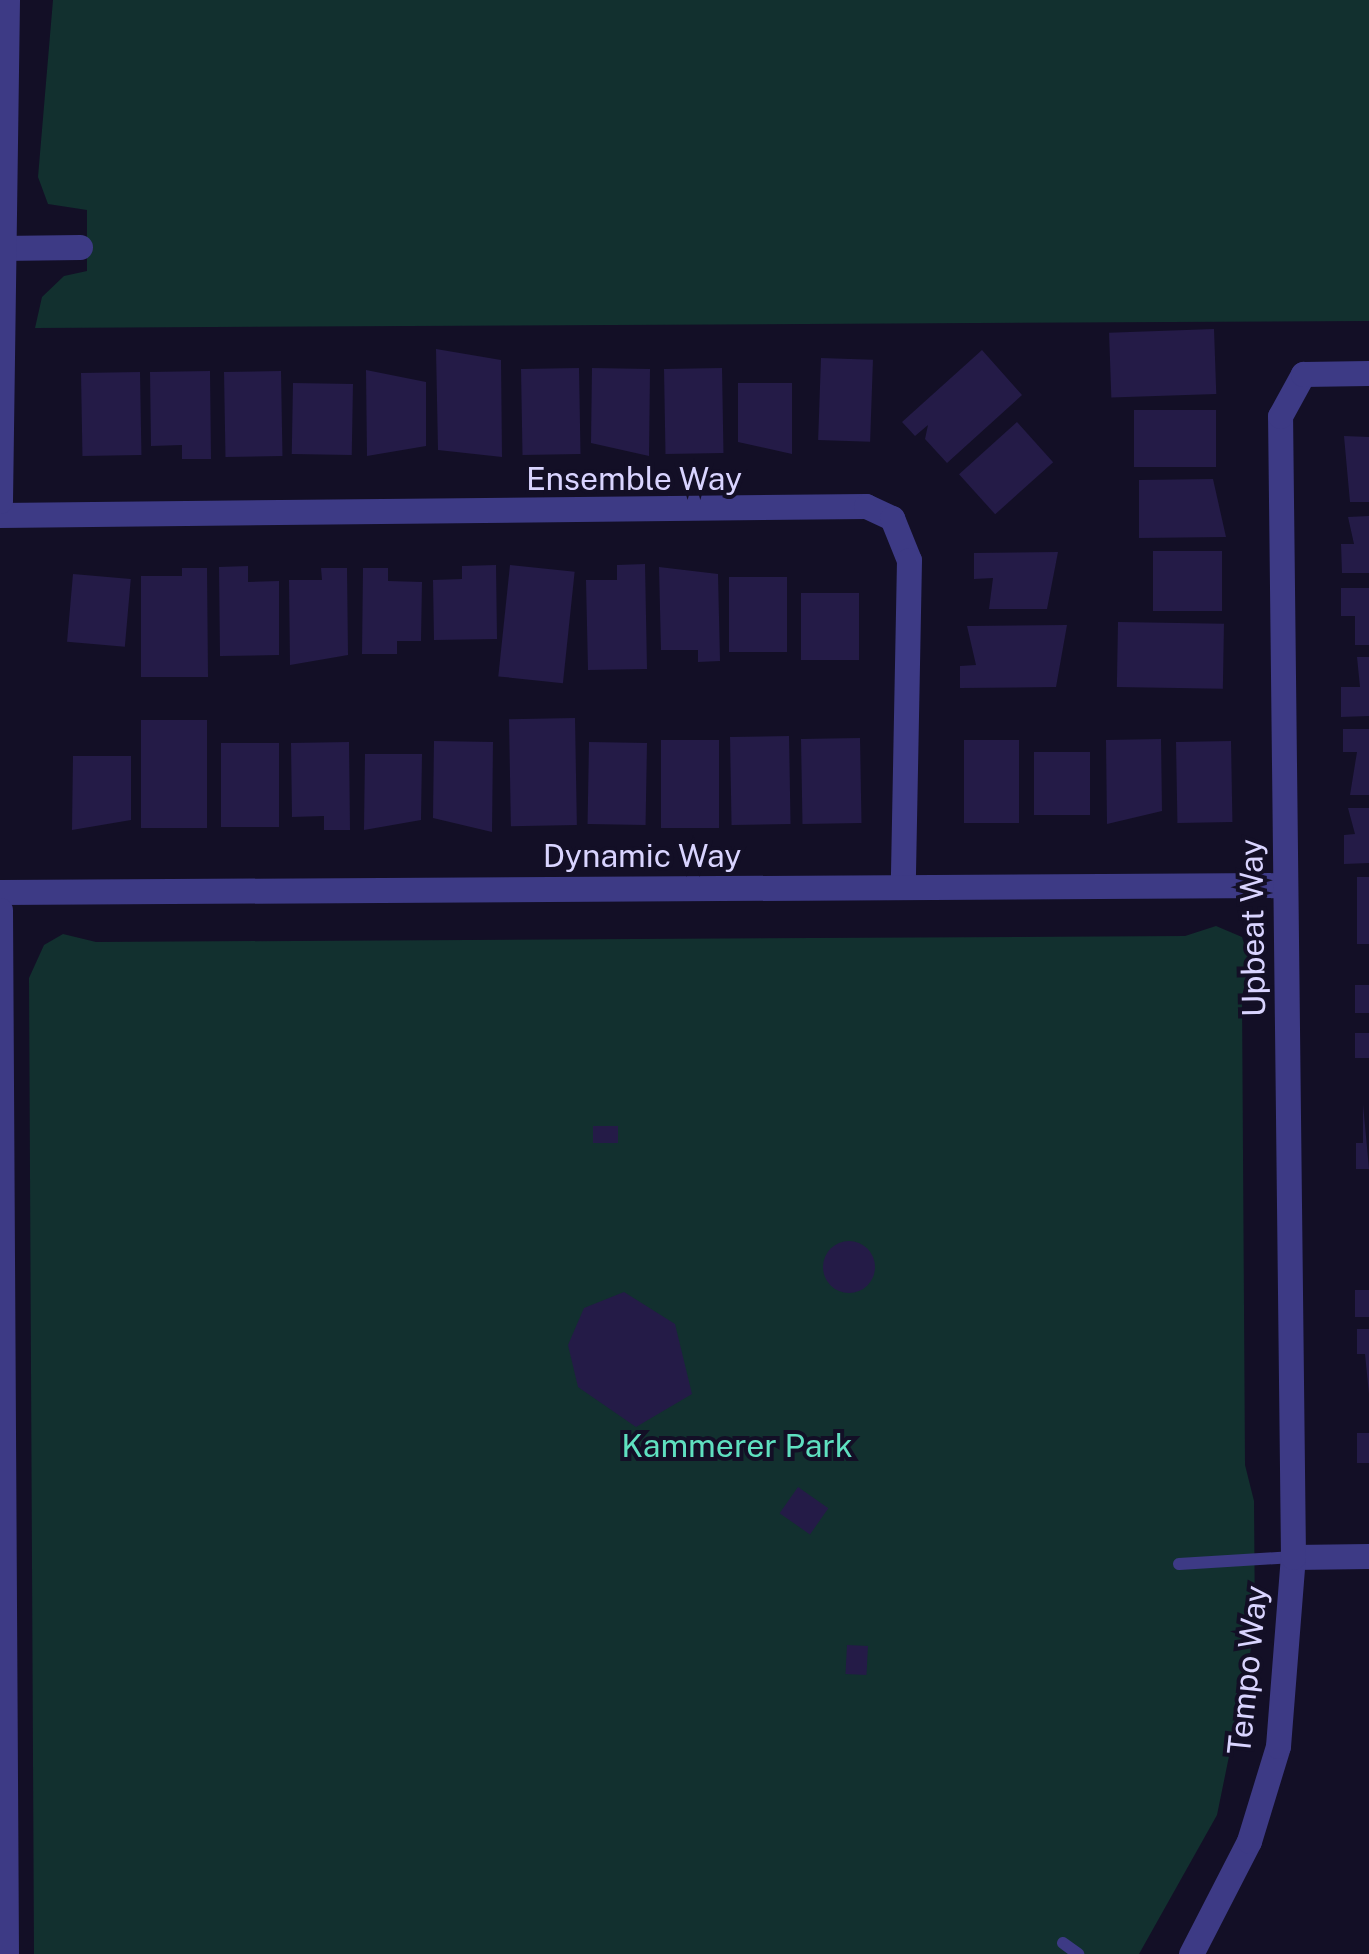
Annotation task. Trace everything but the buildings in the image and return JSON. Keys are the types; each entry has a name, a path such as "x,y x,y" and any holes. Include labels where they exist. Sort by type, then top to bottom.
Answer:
{"street":[{"path":"0,502 0,248 6,0"},
{"path":"0,248 80,247"},
{"name":"Upbeat Way","path":"1293,1557 1282,398 1304,374 1369,373"},
{"name":"Ensemble Way","path":"0,515 866,506 892,518 908,560 904,887"},
{"name":"Dynamic Way","path":"0,892 1284,884"},
{"path":"0,910 6,1954"},
{"path":"1293,1557 1369,1556"},
{"name":"Tempo Way","path":"1191,1954 1249,1841 1278,1746 1293,1557"}],"lane":[{"path":"1179,1564 1293,1557"},
{"path":"1063,1943 1078,1954"}],"green space":[{"path":"53,0 1369,0 1369,321 35,328 42,297 64,276 87,271 87,210 48,204 38,177"},
{"name":"Kammerer Park","path":"1216,926 1242,937 1250,963 1242,996 1245,1465 1254,1501 1255,1629 1217,1815 1139,1954 34,1954 29,978 44,945 63,934 96,942 1185,936"}]}
